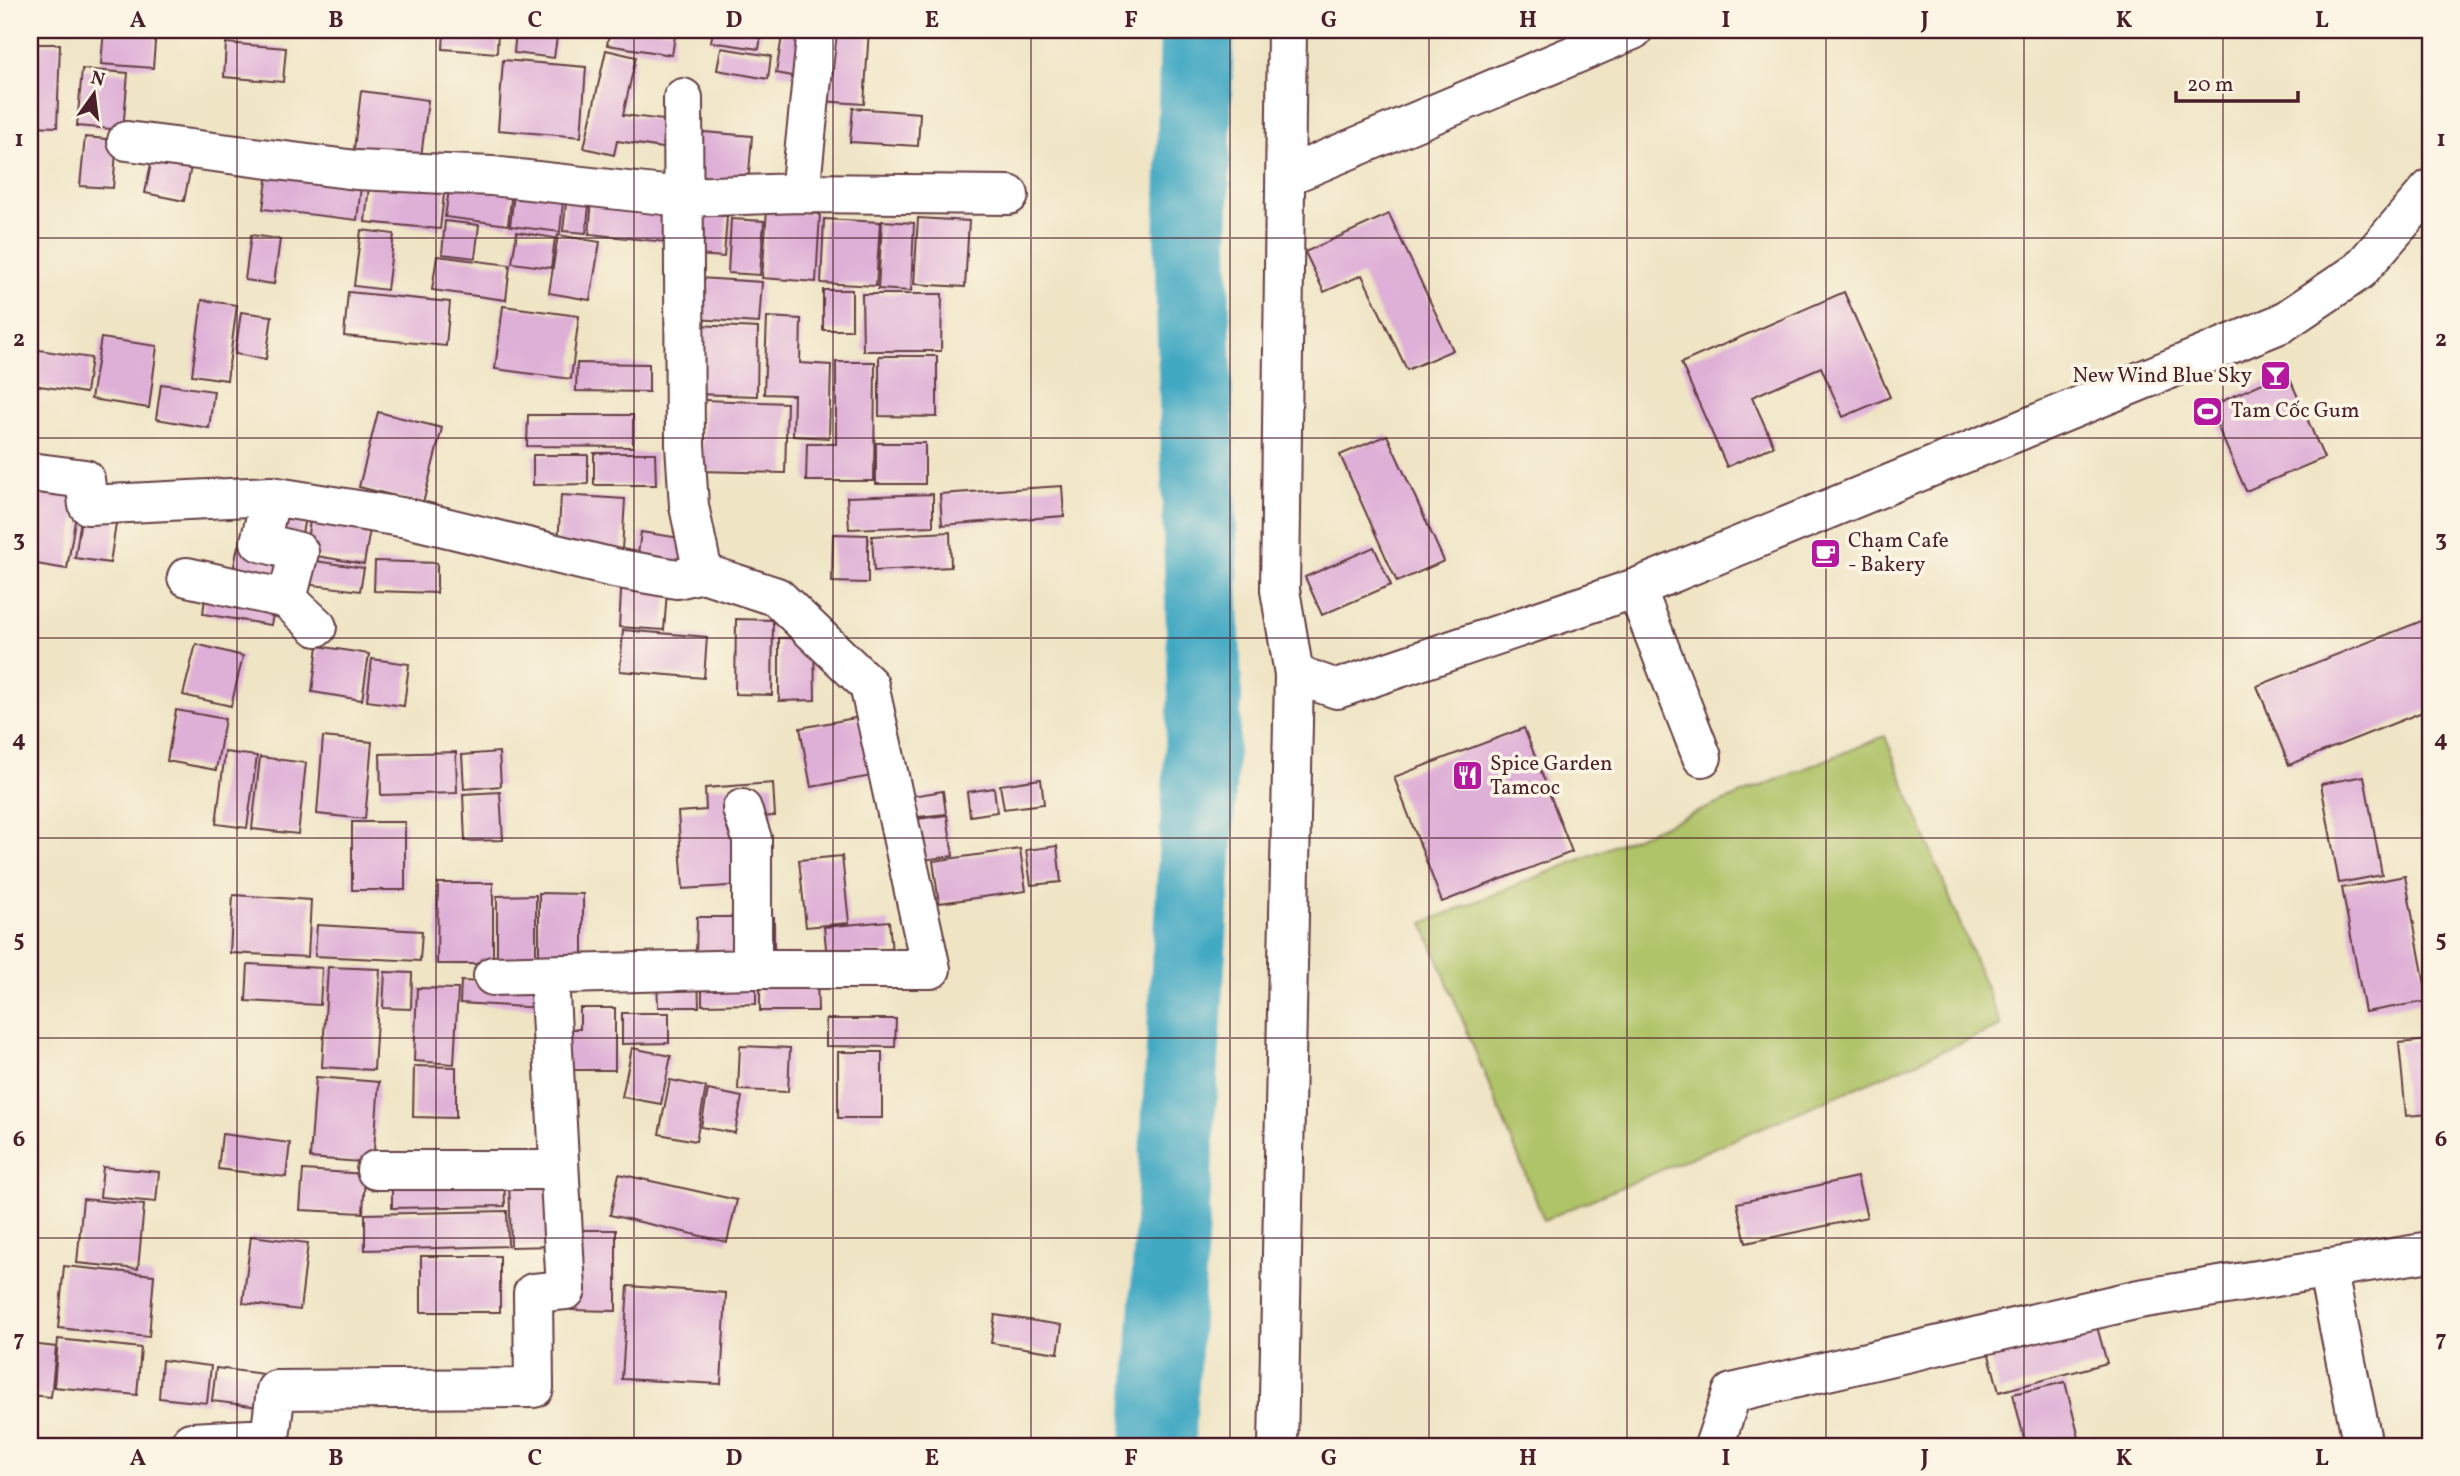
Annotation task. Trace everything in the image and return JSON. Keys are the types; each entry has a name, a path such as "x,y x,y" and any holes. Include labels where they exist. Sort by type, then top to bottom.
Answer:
{"street":[{"path":"800,193 817,30"},
{"path":"1278,1446 1294,674 1280,590 1287,30"},
{"path":"1287,176 1633,30"},
{"path":"683,98 685,445 689,506 703,573"},
{"path":"127,141 356,170 492,176 682,197 800,193 1009,195"},
{"path":"1294,674 1337,689 1636,588 2282,323 2359,271 2430,189"},
{"path":"30,472 85,479 88,505 271,496 407,518 614,568 677,579 703,573 777,597 869,685 931,969 752,969 493,976"},
{"path":"271,496 260,542 299,552 287,599"},
{"path":"187,577 287,599 317,628"},
{"path":"1636,588 1702,757"},
{"path":"742,809 752,839 752,969"},
{"path":"190,1446 191,1442 270,1438 276,1390 534,1388 533,1293 566,1290 548,975"},
{"path":"376,1170 559,1170"},
{"path":"1714,1446 1732,1393 2139,1299 2430,1252"},
{"path":"2327,1268 2362,1446"}],"green space":[{"path":"1885,736 2001,1026 1544,1220 1423,923"}],"building":[{"path":"104,30 156,30 153,68 101,64"},
{"path":"444,30 498,30 497,53 443,49"},
{"path":"516,30 558,30 554,58 514,53"},
{"path":"610,30 676,30 672,55 607,45"},
{"path":"713,30 762,30 759,49 711,42"},
{"path":"783,30 810,30 802,78 776,73"},
{"path":"825,30 869,30 864,104 821,101"},
{"path":"226,43 286,48 283,82 224,77"},
{"path":"30,44 60,44 57,127 30,126"},
{"path":"721,48 771,56 768,79 717,70"},
{"path":"606,50 636,57 623,115 672,121 669,149 617,141 614,155 584,148"},
{"path":"503,60 586,67 581,137 498,130"},
{"path":"82,69 128,73 123,130 77,126"},
{"path":"361,91 428,100 420,166 353,158"},
{"path":"853,108 920,113 918,146 850,142"},
{"path":"691,131 752,136 748,185 687,180"},
{"path":"85,137 117,140 113,188 80,186"},
{"path":"154,149 193,157 184,201 145,193"},
{"path":"269,166 362,178 357,220 263,209"},
{"path":"370,177 445,185 440,229 365,222"},
{"path":"450,183 512,191 508,225 445,217"},
{"path":"515,186 564,192 560,232 510,226"},
{"path":"567,194 590,197 586,233 563,231"},
{"path":"592,198 669,205 666,242 589,234"},
{"path":"767,210 820,214 816,282 762,278"},
{"path":"688,214 727,216 724,257 685,254"},
{"path":"1389,214 1453,350 1407,370 1362,275 1324,292 1305,252"},
{"path":"918,218 969,221 965,287 914,284"},
{"path":"731,219 764,221 760,275 728,273"},
{"path":"824,219 880,222 876,286 821,283"},
{"path":"445,221 479,225 475,258 442,254"},
{"path":"882,221 914,223 911,291 878,289"},
{"path":"361,230 394,234 387,290 354,286"},
{"path":"517,232 555,238 551,268 512,263"},
{"path":"251,235 280,239 274,284 245,280"},
{"path":"558,235 600,242 590,300 549,293"},
{"path":"437,256 510,265 506,300 432,290"},
{"path":"699,278 762,282 759,323 696,319"},
{"path":"823,290 852,290 852,330 823,330"},
{"path":"348,292 450,302 446,346 344,336"},
{"path":"1844,292 1890,397 1843,417 1821,367 1752,397 1774,446 1727,467 1681,363"},
{"path":"862,294 942,294 941,351 863,351"},
{"path":"202,300 237,305 227,380 192,375"},
{"path":"503,306 579,316 571,379 495,369"},
{"path":"241,312 272,316 266,359 235,354"},
{"path":"767,317 801,319 800,363 831,365 829,438 793,436 794,395 764,394"},
{"path":"697,325 758,328 757,396 695,394"},
{"path":"101,338 157,346 149,408 91,399"},
{"path":"39,350 91,358 86,393 33,385"},
{"path":"879,356 937,356 937,417 879,416"},
{"path":"836,362 875,362 874,481 806,481 807,444 836,444"},
{"path":"577,363 649,364 649,392 576,391"},
{"path":"2287,372 2324,458 2246,491 2209,407"},
{"path":"161,384 214,391 209,428 156,419"},
{"path":"704,400 787,403 785,473 701,471"},
{"path":"378,412 442,428 423,503 359,487"},
{"path":"528,415 633,415 633,447 527,446"},
{"path":"1387,435 1444,561 1397,582 1340,455"},
{"path":"876,443 925,443 925,484 876,484"},
{"path":"594,453 655,453 656,485 594,485"},
{"path":"533,455 588,455 588,484 533,485"},
{"path":"1062,486 1064,516 942,525 940,494"},
{"path":"30,489 79,497 67,569 30,563"},
{"path":"933,494 933,526 849,529 847,497"},
{"path":"561,495 625,499 622,550 558,546"},
{"path":"273,506 306,512 300,544 267,537"},
{"path":"82,512 117,517 110,563 75,558"},
{"path":"311,514 371,523 364,564 305,554"},
{"path":"641,532 687,539 683,568 637,562"},
{"path":"950,532 951,567 874,571 872,536"},
{"path":"833,534 868,535 868,583 832,582"},
{"path":"238,546 290,557 284,587 232,576"},
{"path":"1374,547 1391,585 1322,615 1305,577"},
{"path":"308,560 364,568 360,591 305,584"},
{"path":"375,561 437,563 437,593 374,591"},
{"path":"622,576 668,579 664,630 619,627"},
{"path":"206,589 276,600 271,625 203,614"},
{"path":"736,619 773,620 772,695 735,694"},
{"path":"2424,620 2430,635 2430,709 2289,765 2257,686"},
{"path":"623,630 707,637 704,678 620,671"},
{"path":"779,638 814,638 815,700 779,701"},
{"path":"196,644 243,656 231,706 183,695"},
{"path":"318,646 369,654 362,700 312,692"},
{"path":"372,659 409,664 404,706 367,701"},
{"path":"176,710 225,719 216,770 167,761"},
{"path":"866,716 877,775 811,787 800,728"},
{"path":"1524,728 1572,852 1442,902 1394,777"},
{"path":"323,737 372,742 365,819 317,814"},
{"path":"225,752 257,756 247,828 216,824"},
{"path":"456,752 457,793 381,795 380,754"},
{"path":"499,752 501,786 464,789 462,755"},
{"path":"260,757 306,763 298,834 252,829"},
{"path":"2364,776 2382,875 2339,883 2321,784"},
{"path":"1041,779 1044,804 1004,809 1000,785"},
{"path":"773,783 775,816 752,817 757,884 683,889 678,812 706,810 705,788"},
{"path":"994,788 997,812 970,816 967,792"},
{"path":"943,791 946,814 908,818 906,797"},
{"path":"500,792 503,840 465,841 463,794"},
{"path":"947,815 953,856 916,861 910,820"},
{"path":"352,822 405,822 405,890 352,890"},
{"path":"1057,846 1061,882 1031,885 1026,850"},
{"path":"1020,849 1026,891 939,903 933,861"},
{"path":"842,856 849,923 806,927 799,860"},
{"path":"2405,876 2428,1001 2365,1012 2342,888"},
{"path":"438,883 493,883 493,964 437,964"},
{"path":"539,893 583,894 583,958 539,958"},
{"path":"233,895 311,900 308,957 230,953"},
{"path":"536,895 536,958 497,958 497,896"},
{"path":"697,917 774,917 774,956 696,955"},
{"path":"889,921 892,952 827,958 824,927"},
{"path":"317,925 422,931 420,961 315,956"},
{"path":"248,964 322,968 320,1005 246,1001"},
{"path":"328,967 380,969 374,1070 322,1067"},
{"path":"385,972 412,973 411,1009 383,1008"},
{"path":"760,976 817,976 818,1011 760,1011"},
{"path":"657,977 698,977 699,1007 658,1007"},
{"path":"702,977 756,977 756,1004 702,1005"},
{"path":"461,981 543,985 541,1008 460,1003"},
{"path":"417,988 458,989 454,1064 414,1061"},
{"path":"580,1008 615,1008 615,1070 556,1070 556,1029 580,1029"},
{"path":"622,1013 669,1013 669,1043 622,1044"},
{"path":"826,1019 896,1019 895,1047 826,1046"},
{"path":"2430,1040 2430,1114 2406,1116 2399,1043"},
{"path":"740,1046 790,1048 788,1092 738,1090"},
{"path":"632,1048 671,1056 661,1104 622,1097"},
{"path":"838,1052 882,1052 882,1118 838,1118"},
{"path":"414,1066 456,1067 456,1118 413,1117"},
{"path":"316,1077 379,1082 373,1163 310,1158"},
{"path":"670,1080 706,1087 696,1141 659,1134"},
{"path":"708,1090 742,1097 735,1133 701,1127"},
{"path":"222,1134 290,1143 286,1177 218,1169"},
{"path":"103,1167 159,1172 156,1202 100,1197"},
{"path":"303,1170 365,1174 363,1213 300,1210"},
{"path":"504,1174 505,1206 392,1208 392,1176"},
{"path":"619,1174 737,1200 727,1242 610,1215"},
{"path":"550,1175 552,1246 511,1247 509,1176"},
{"path":"1857,1177 1867,1217 1746,1243 1737,1203"},
{"path":"83,1199 144,1205 138,1269 77,1263"},
{"path":"507,1211 508,1246 365,1250 365,1214"},
{"path":"572,1230 616,1230 616,1311 571,1310"},
{"path":"251,1236 308,1243 300,1310 243,1303"},
{"path":"421,1256 500,1256 500,1312 421,1312"},
{"path":"64,1266 154,1275 149,1337 58,1328"},
{"path":"628,1286 726,1293 721,1384 622,1379"},
{"path":"995,1315 1062,1325 1058,1353 991,1343"},
{"path":"2096,1323 2107,1363 1999,1392 1988,1351"},
{"path":"58,1339 141,1348 137,1395 54,1387"},
{"path":"30,1344 56,1347 51,1397 30,1395"},
{"path":"162,1360 211,1366 207,1403 159,1398"},
{"path":"216,1368 272,1375 267,1408 212,1401"},
{"path":"2065,1382 2081,1446 2026,1446 2013,1394"}],"waterway":[{"path":"1158,1446 1205,697 1191,243 1197,30"}],"place":[{"name":"New Wind Blue Sky","path":"2275,376"},
{"name":"Tam Cốc Gum","path":"2208,411"},
{"name":"Chạm Cafe - Bakery","path":"1825,553"},
{"name":"Spice Garden Tamcoc","path":"1467,776"}]}
